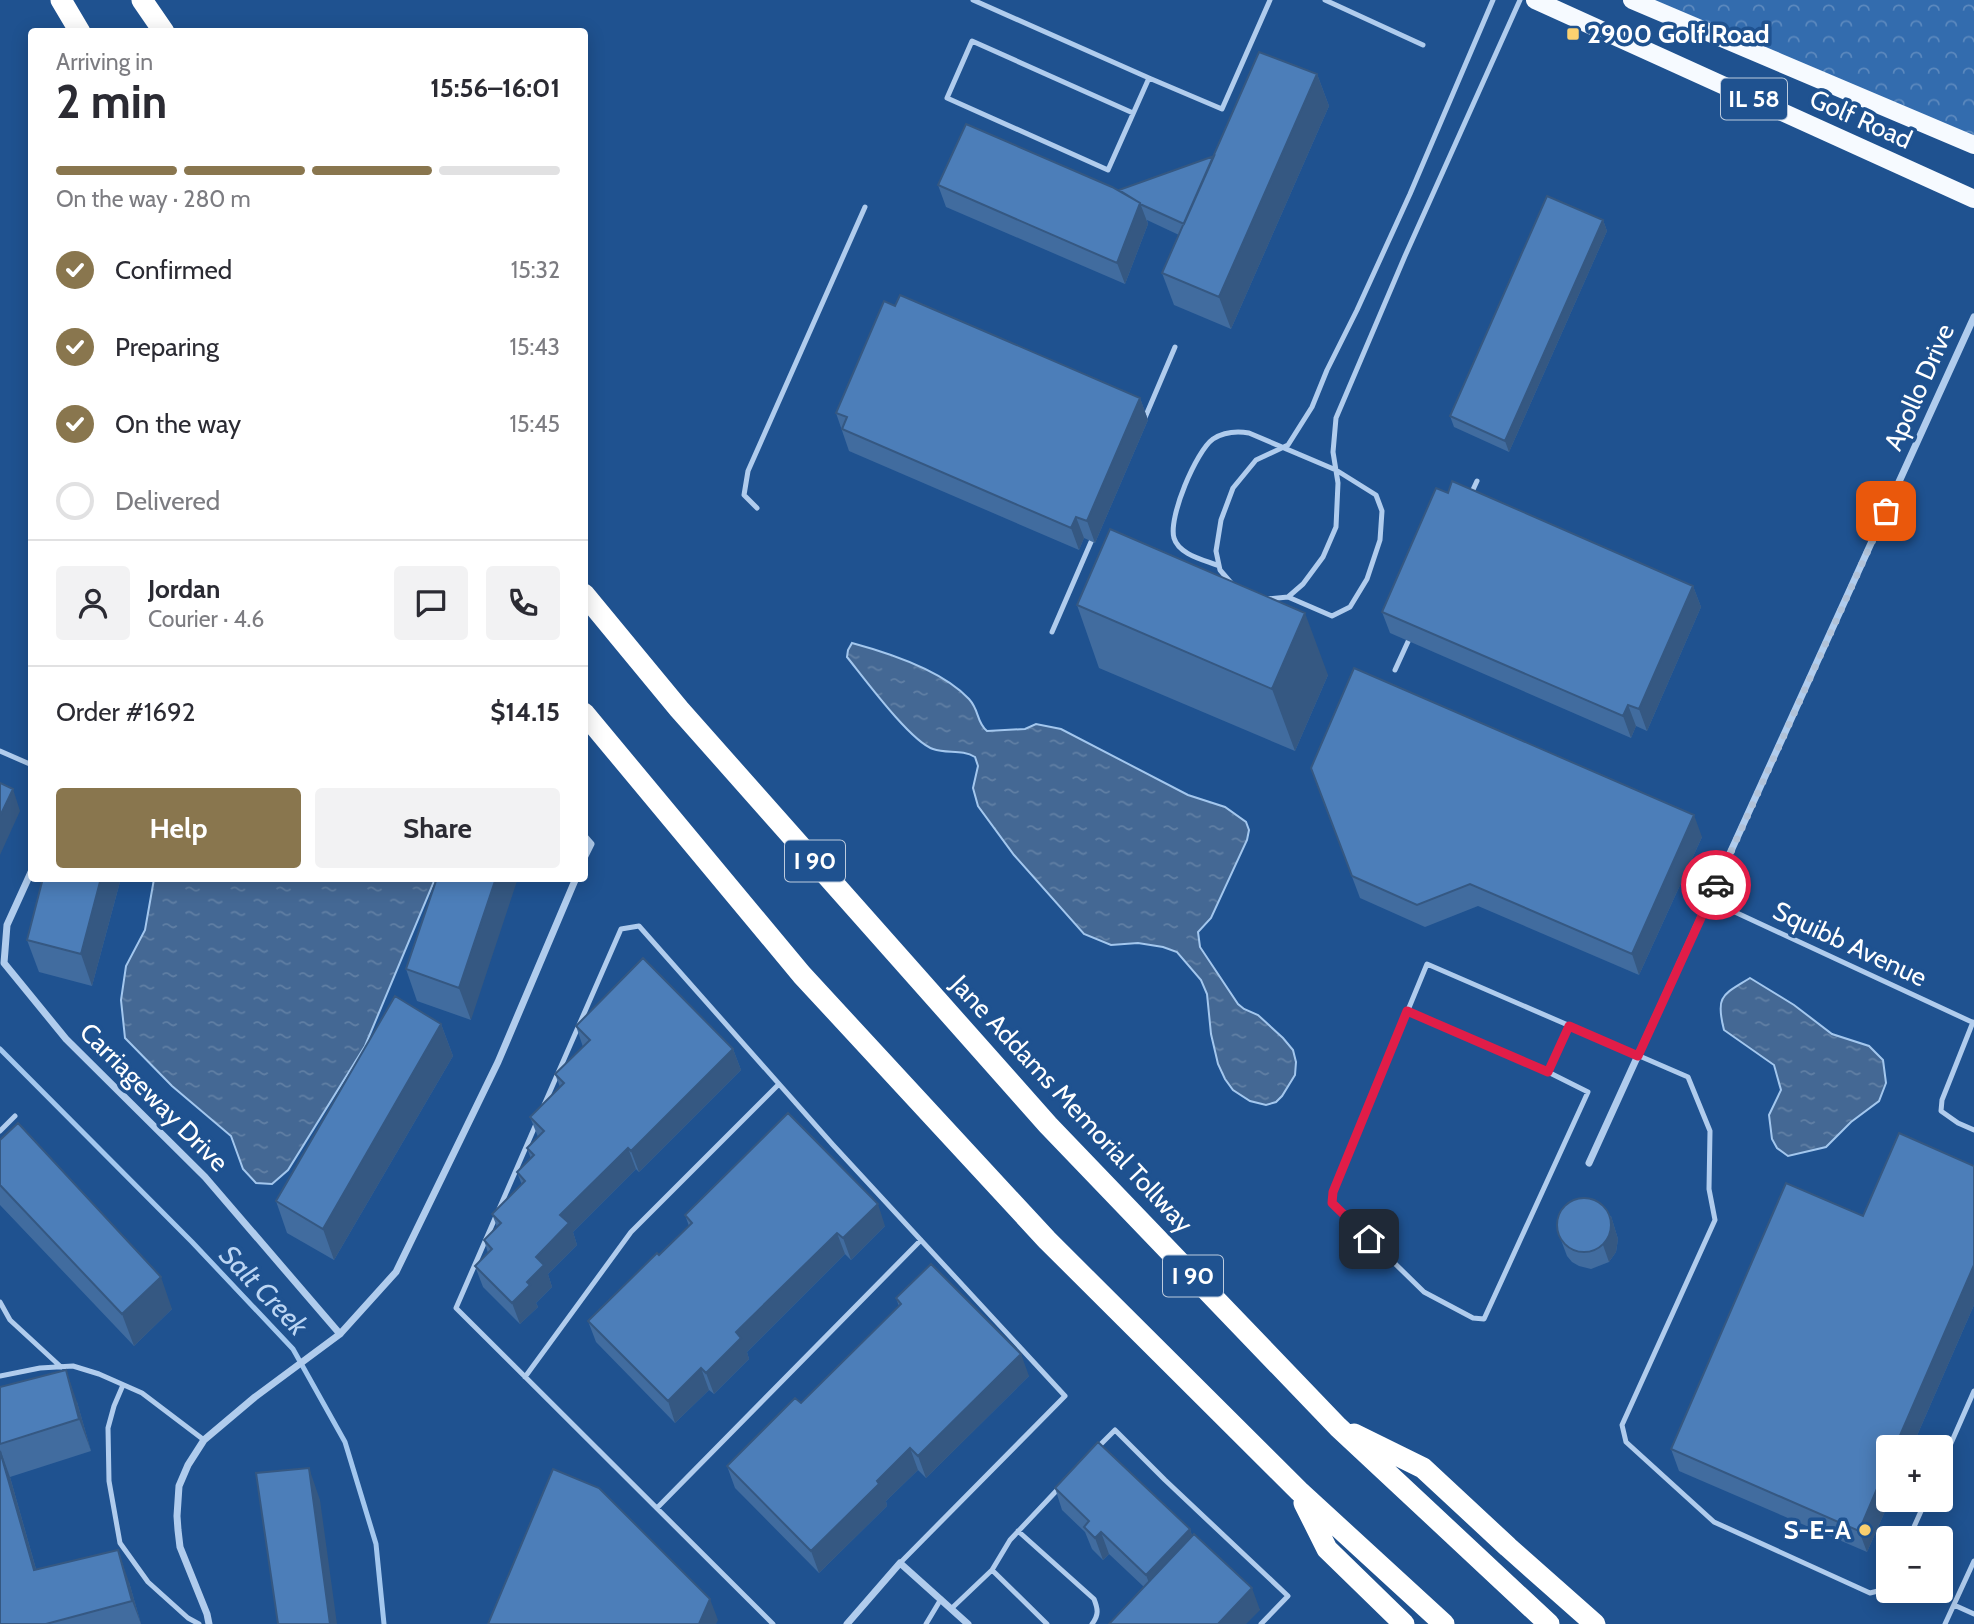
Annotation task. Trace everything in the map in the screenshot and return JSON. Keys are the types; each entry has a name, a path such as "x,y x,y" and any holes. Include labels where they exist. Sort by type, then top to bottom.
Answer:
{"highway":[{"path":"61,0 78,28"},
{"path":"142,0 161,28"},
{"name":"Jane Addams Memorial Tollway","path":"588,599 680,709 1048,1125 1338,1427 1549,1624"},
{"path":"588,718 802,975 1047,1240 1298,1491 1444,1624"},
{"path":"1338,1427 1423,1468 1508,1548 1595,1624"},
{"path":"1298,1491 1326,1549 1404,1624"}],"main road":[{"name":"Golf Road","path":"1535,0 1974,199"},
{"name":"Golf Road","path":"1632,0 1974,145"}],"street":[{"name":"Apollo Drive","path":"1589,1163 1974,317"},
{"name":"Carriageway Drive","path":"28,879 7,925 4,963 66,1039 205,1177 340,1334"},
{"path":"209,1624 180,1547 177,1516 179,1486 188,1465 204,1440 340,1334 396,1272 499,1062 574,882"},
{"path":"847,1624 900,1563 968,1624"}],"lane":[{"path":"973,0 1222,109 1270,0"},
{"path":"1325,0 1423,45"},
{"path":"1234,587 1220,570 1216,551 1221,520 1233,488 1256,460 1288,445 1312,407 1410,194 1493,0"},
{"path":"1288,597 1303,584 1322,557 1336,527 1338,483 1333,452 1336,418 1405,256 1520,0"},
{"path":"1133,113 972,41 947,99 1108,170 1149,78"},
{"path":"757,508 744,495 748,471 865,208"},
{"path":"1143,423 1175,347"},
{"path":"1219,566 1182,551 1174,538 1175,509 1196,460 1212,440 1235,431 1250,433 1336,470 1376,495 1382,511 1380,540 1367,579 1350,607 1332,616 1288,597 1264,599"},
{"path":"1466,506 1476,481"},
{"path":"1052,632 1099,523"},
{"path":"1395,670 1412,632"},
{"path":"0,751 28,763"},
{"name":"Squibb Avenue","path":"1709,900 1974,1023"},
{"path":"544,1106 621,929 639,926 779,1084 1065,1396 900,1563"},
{"path":"1407,1011 1588,1092 1484,1318 1473,1318 1424,1292 1332,1203 1333,1192 1407,1011 1427,964 1688,1077 1710,1130 1709,1189 1714,1220 1622,1425 1626,1442 1714,1522 1870,1593 1876,1592"},
{"path":"1974,1023 1942,1100 1941,1111 1974,1130"},
{"path":"1548,1072 1569,1026"},
{"path":"525,1377 631,1232 779,1084"},
{"path":"0,1131 15,1116"},
{"path":"539,1119 456,1308 773,1624"},
{"path":"657,1508 921,1240"},
{"path":"0,1302 10,1320 61,1367"},
{"path":"0,1376 40,1368 73,1366 142,1393 204,1440"},
{"path":"123,1385 108,1428 109,1481 120,1543 148,1582 188,1618 199,1624"},
{"path":"1953,1439 1974,1391"},
{"path":"1088,1458 1115,1430 1288,1596 1261,1624"},
{"path":"952,1608 992,1570 1010,1540 1060,1486"},
{"path":"1018,1531 1094,1599 1098,1609 1092,1624"},
{"path":"1945,1624 1974,1561"},
{"path":"992,1570 1046,1624"},
{"path":"926,1624 941,1599"},
{"path":"1954,1605 1974,1614"}],"green space":[{"path":"1632,0 1974,0 1974,145"}],"water":[{"path":"852,643 898,658 945,680 969,699 987,731 1025,729 1036,724 1061,729 1188,795 1225,807 1246,822 1249,830 1247,840 1211,918 1198,932 1200,947 1238,1004 1258,1015 1293,1050 1295,1075 1276,1102 1266,1105 1250,1101 1233,1090 1225,1079 1218,1064 1211,1034 1207,994 1201,980 1177,952 1138,943 1111,945 1084,934 1014,855 978,806 973,788 978,766 975,757 933,749 912,734 847,657"},
{"path":"153,882 434,882 365,1046 288,1170 272,1184 256,1183 243,1169 231,1136 172,1086 125,1038 121,1000 126,966 145,930"},
{"path":"1750,978 1794,1005 1832,1034 1869,1046 1883,1060 1886,1083 1879,1101 1851,1122 1826,1147 1788,1156 1777,1148 1772,1139 1769,1115 1781,1090 1774,1065 1724,1030 1721,1018 1721,1003 1724,997"}],"building":[{"path":"1259,52 1317,74 1219,297 1162,273"},
{"path":"966,124 1112,187 1140,203 1117,263 938,185"},
{"path":"1214,156 1184,224 1140,204 1119,190"},
{"path":"1547,196 1603,220 1505,441 1450,416"},
{"path":"900,295 1140,398 1087,521 1076,517 1071,528 842,429 847,417 836,413 884,301 895,306"},
{"path":"1452,481 1693,586 1639,709 1628,705 1623,716 1382,612 1436,488 1448,493"},
{"path":"1110,529 1305,613 1272,689 1077,605"},
{"path":"1354,668 1694,815 1632,954 1470,884 1417,905 1352,876 1311,768"},
{"path":"0,783 13,789 0,816"},
{"path":"42,882 100,882 81,954 27,940"},
{"path":"436,882 495,882 459,988 406,969"},
{"path":"643,958 733,1049 631,1151 628,1148 560,1215 569,1223 536,1257 544,1265 527,1282 530,1285 512,1303 475,1266 492,1249 484,1240 501,1223 492,1214 525,1181 517,1172 534,1155 527,1148 544,1131 530,1117 564,1083 555,1074 590,1040 576,1026"},
{"path":"395,996 441,1024 323,1229 276,1201"},
{"path":"788,1113 878,1204 843,1238 837,1233 736,1332 741,1338 706,1373 701,1368 668,1401 588,1321 657,1253 659,1255 692,1223 685,1215"},
{"path":"18,1123 161,1277 122,1314 0,1185 0,1140"},
{"path":"1899,1133 1974,1166 1974,1265 1900,1435 1876,1435 1876,1491 1859,1531 1671,1449 1786,1183 1863,1216"},
{"path":"1584,1198 1603,1206 1611,1225 1603,1244 1584,1252 1565,1244 1557,1225 1565,1206"},
{"path":"931,1264 1021,1354 918,1456 910,1448 877,1481 879,1484 811,1551 727,1466 795,1398 801,1403 901,1304 896,1298"},
{"path":"66,1370 79,1419 0,1444 0,1387"},
{"path":"1098,1442 1190,1529 1146,1575 1101,1532 1095,1538 1084,1527 1089,1521 1055,1488"},
{"path":"0,1451 34,1570 118,1550 132,1601 46,1624 0,1624"},
{"path":"309,1468 330,1624 278,1624 256,1473"},
{"path":"553,1469 599,1488 710,1599 699,1624 488,1624"},
{"path":"1194,1534 1252,1588 1218,1624 1109,1624"}],"waterway":[{"name":"Salt Creek","path":"0,1049 192,1242 293,1349 345,1442 376,1544 384,1624"}],"way so far":[{"path":"1716,885 1886,511"}],"place":[{"name":"2900 Golf Road","path":"1573,34"},
{"name":"S-E-A","path":"1865,1530"}],"route":[{"path":"1369,1239 1332,1203 1333,1192 1407,1011 1548,1072 1569,1026 1638,1056 1716,885"}]}
